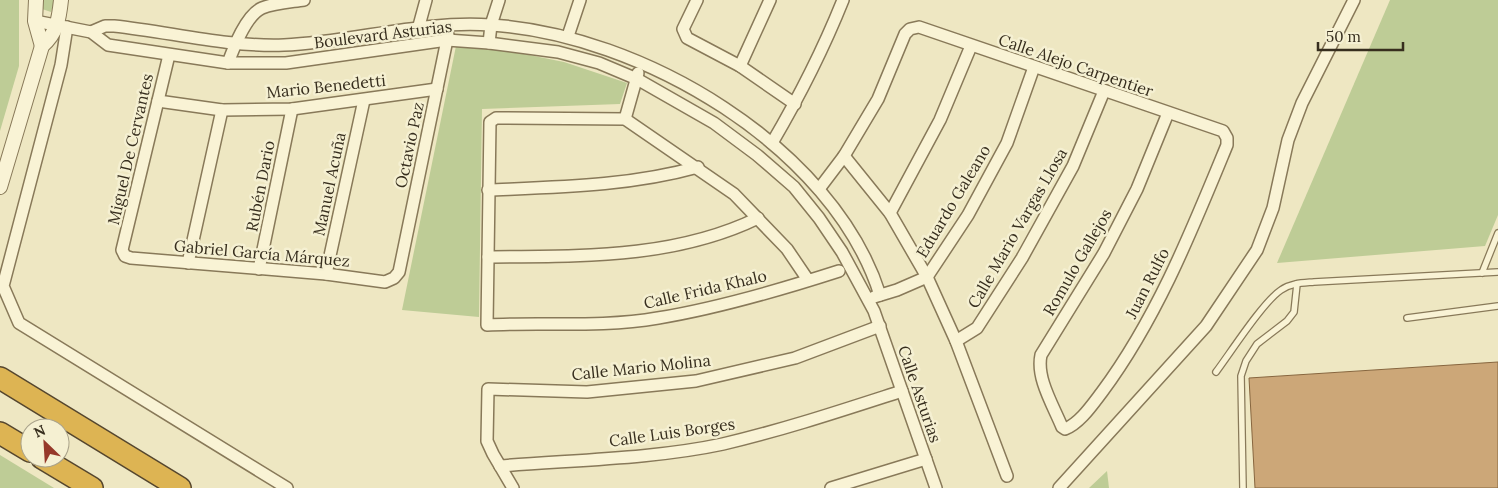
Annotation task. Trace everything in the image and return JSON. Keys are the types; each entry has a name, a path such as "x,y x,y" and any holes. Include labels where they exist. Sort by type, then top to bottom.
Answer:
{"highway":[{"path":"0,378 180,488"},
{"path":"0,433 20,445"},
{"path":"59,468 92,488"}],"street":[{"path":"36,0 35,21 42,46"},
{"path":"61,0 61,65 3,286 19,323 287,488"},
{"path":"228,63 235,44 258,11 268,6 304,0"},
{"path":"416,45 418,27 426,0"},
{"path":"489,43 499,0"},
{"path":"568,36 580,0"},
{"path":"696,0 683,29 686,38 740,66 795,104"},
{"path":"740,66 770,0"},
{"path":"772,143 795,104 827,40 842,0"},
{"path":"1059,488 1206,326 1257,250 1273,208 1279,173 1291,131 1302,103 1354,0"},
{"name":"Boulevard Asturias","path":"35,21 91,32 108,45 228,63 286,62 447,40 489,43 558,52 599,63 637,79 714,123 757,155 794,187 842,252 866,299"},
{"name":"Boulevard Asturias","path":"91,32 105,26 114,26 235,44 303,44 418,27 450,24 492,24 568,36 605,48 688,86 731,112 772,143 819,189 861,250 880,295"},
{"name":"Octavio Paz","path":"399,272 450,24"},
{"path":"0,187 42,46 62,26"},
{"name":"Calle Alejo Carpentier","path":"844,156 878,99 905,34 910,29 919,27 1223,131"},
{"path":"890,213 940,120 972,46"},
{"name":"Miguel De Cervantes","path":"122,250 169,55"},
{"path":"625,119 641,65"},
{"name":"Eduardo Galeano","path":"880,295 927,277 968,215 1007,143 1034,67"},
{"name":"Mario Benedetti","path":"158,101 222,110 292,109 437,89"},
{"name":"Calle Mario Vargas Llosa","path":"956,341 977,328 1022,258 1073,166 1104,91"},
{"name":"Manuel Acuña","path":"326,274 364,100"},
{"name":"Rubén Dario","path":"259,269 292,109"},
{"path":"188,263 222,110"},
{"name":"Romulo Gallejos","path":"1062,427 1041,374 1039,364 1041,355 1104,253 1137,189 1168,113"},
{"path":"758,218 739,227 709,237 664,247 575,256 488,257 489,125 496,118 625,119 660,144 698,167 734,194 758,218 787,249 808,280"},
{"name":"Juan Rulfo","path":"1062,427 1064,429 1071,426 1095,401 1141,331 1197,218 1227,145 1227,138 1223,131"},
{"path":"819,189 844,156 890,213 927,277 956,341 1007,476"},
{"path":"488,190 596,185 643,180 698,167"},
{"name":"Gabriel García Márquez","path":"122,250 125,256 131,258 326,274 385,282 394,278 399,272"},
{"name":"Calle Frida Khalo","path":"488,257 487,325 580,325 657,318 734,301 839,271"},
{"path":"866,299 880,295"},
{"path":"874,311 880,295"},
{"name":"Calle Asturias","path":"866,299 874,311 880,326 936,488"},
{"name":"Calle Mario Molina","path":"500,466 487,440 488,389 587,392 696,381 795,358 880,326"},
{"name":"Calle Luis Borges","path":"500,466 665,452 722,444 808,421 902,391"},
{"path":"831,488 926,459"},
{"path":"500,466 513,488"}],"lane":[{"path":"1482,273 1498,233"},
{"path":"1216,372 1279,291 1297,284 1498,272"},
{"path":"1243,488 1241,376 1246,361 1257,344 1287,321 1294,312 1297,284"},
{"path":"1407,318 1498,306"}],"green space":[{"path":"0,0 19,0 19,66 0,131"},
{"path":"42,0 55,0 51,12 42,9"},
{"path":"1390,0 1498,0 1498,215 1485,246 1277,263"},
{"path":"456,46 504,50 564,62 627,83 620,104 482,109 479,317 402,310"},
{"path":"0,455 54,488 0,488"},
{"path":"1107,471 1109,488 1089,488"}],"building":[{"path":"1498,362 1498,488 1255,488 1249,378"}]}
